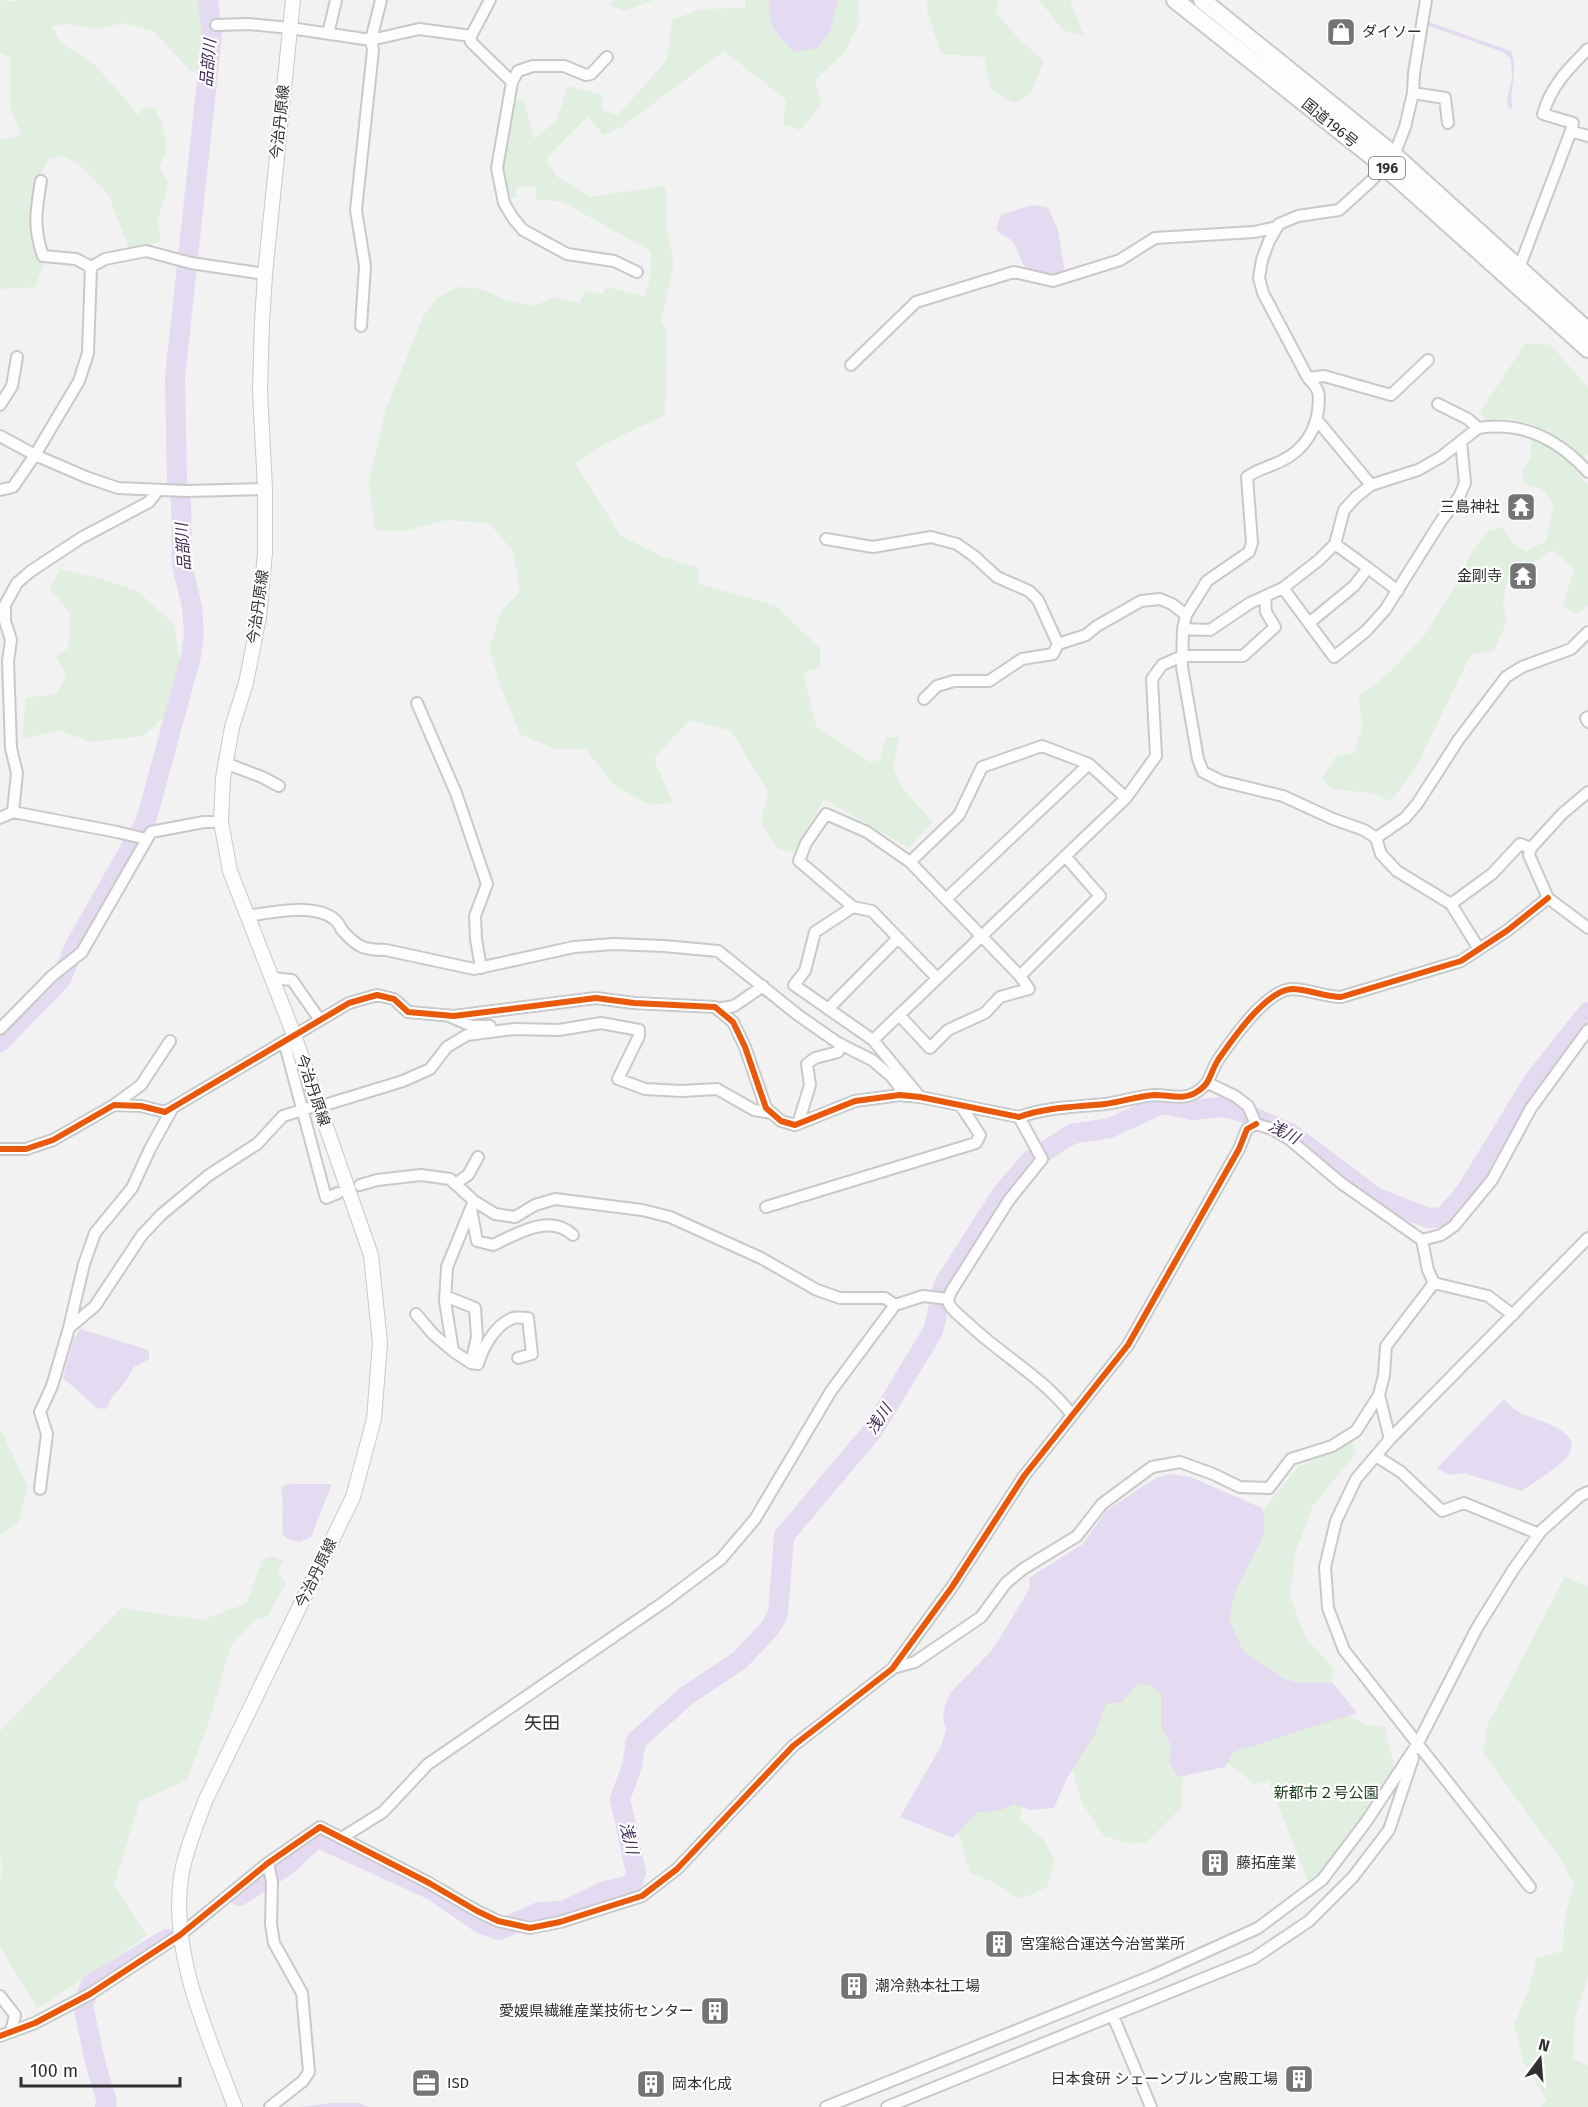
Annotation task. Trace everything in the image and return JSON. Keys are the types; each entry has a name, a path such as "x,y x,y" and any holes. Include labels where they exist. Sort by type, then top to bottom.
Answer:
{"highway":[{"name":"国道196号","path":"1175,0 1198,4 1519,268 1588,331"},
{"name":"国道196号","path":"1389,160 1588,349"}],"main road":[{"name":"今治丹原線","path":"235,2107 191,1988 180,1935 181,1876 193,1833 206,1799 353,1497 374,1419 380,1343 371,1255 289,1038 272,978 230,871 221,822 222,778 232,727 246,683 259,618 265,553 265,489 260,391 265,274 293,0"}],"street":[{"path":"328,34 336,0"},
{"path":"361,326 365,266 356,210 373,50 371,40 381,0"},
{"path":"490,0 471,36 471,42 512,82"},
{"path":"1426,0 1413,93 1405,127 1389,160 1371,181 1339,210 1298,216 1279,224 1262,260 1259,278 1263,293 1308,378 1318,388 1317,420 1309,438 1296,453 1275,465 1253,472 1247,477 1252,534 1249,552 1207,581 1186,615 1183,629 1182,668 1198,759 1203,772 1221,781 1283,796 1333,819 1364,830 1376,838 1381,854 1397,871 1451,904 1479,949"},
{"path":"216,25 248,24 290,28 371,40 419,29 471,36"},
{"path":"1519,268 1574,123 1543,114 1547,100 1559,79 1588,49"},
{"path":"608,57 591,74 586,75 564,66 533,66 518,71 512,82 497,168 504,203 523,230 567,254 614,261 637,272"},
{"path":"1413,93 1445,98 1448,123"},
{"path":"1571,131 1588,136"},
{"path":"40,181 36,215 37,239 43,256 76,259 91,267"},
{"path":"851,365 916,302 1014,272 1053,281 1120,260 1155,238 1254,232 1277,227"},
{"path":"91,267 105,259 146,251 191,263 265,274"},
{"path":"0,490 13,487 79,381 87,353 91,267"},
{"path":"0,405 12,386 17,357"},
{"path":"1308,378 1324,376 1391,394 1428,360"},
{"path":"1438,404 1468,419 1478,428"},
{"path":"1317,420 1371,485"},
{"path":"1183,629 1210,630 1250,603 1283,588 1319,560 1335,544 1344,510 1356,497 1371,485 1418,470 1441,458 1478,428 1499,424 1520,428 1562,447 1588,472"},
{"path":"0,436 35,455 118,488 265,489"},
{"path":"1283,588 1334,657 1366,631 1385,610 1441,521 1459,497 1464,483 1461,441"},
{"path":"13,812 17,773 5,742 11,640 3,606 17,583 31,571 81,538 149,502 158,490"},
{"path":"826,539 873,547 932,537 957,544 997,577 1029,591 1038,600 1058,644"},
{"path":"1335,544 1398,591"},
{"path":"1310,623 1354,586 1368,568"},
{"path":"873,1040 1126,798 1156,756 1152,679 1162,665 1182,656 1243,656 1275,627 1266,612 1265,596"},
{"path":"924,699 937,686 954,681 989,681 1023,659 1053,654 1058,644 1086,635 1097,626 1141,601 1160,599 1172,604 1186,615"},
{"path":"1376,838 1405,818 1417,804 1459,739 1506,677 1522,667 1571,649 1586,638"},
{"path":"417,703 456,793 487,884 475,916 476,939 482,968"},
{"path":"1588,717 1586,718 1588,722"},
{"path":"910,862 959,816 982,767 1042,746 1089,764 1126,798"},
{"path":"225,763 279,786"},
{"path":"946,898 1089,764"},
{"path":"1588,792 1562,813 1531,848 1529,855 1548,898 1588,928"},
{"path":"0,818 13,812 117,832 146,840"},
{"path":"899,1015 930,1048 948,1030 985,1013 1000,997 1029,989 1020,976 910,862 867,832 826,814 806,843 799,861 853,907 872,911 937,978"},
{"path":"0,1029 52,976 82,952 151,832 204,822 221,822"},
{"path":"1451,904 1492,874 1520,844 1531,848"},
{"path":"1020,976 1100,896 1065,856"},
{"path":"717,1009 733,1022 745,1047 766,1108 781,1121 795,1125 855,1101 906,1096 1019,1117 1033,1112 1155,1095 1177,1097 1193,1095 1208,1083 1216,1063 1263,1004 1276,994 1291,989 1329,997 1341,997 1461,961 1508,930 1548,898"},
{"path":"853,907 815,932 805,971 794,985 873,1040 920,1097"},
{"path":"248,916 279,910 318,911 333,919 354,944 371,950 386,950 474,969 574,947 614,944 718,951 798,1015 841,1044 872,1060 892,1077 906,1096"},
{"path":"828,1009 898,938"},
{"path":"272,978 292,980 320,1020"},
{"path":"114,1105 141,1106 165,1112 349,1003 377,995 394,999 408,1012 448,1016 596,998 717,1009 734,1005 763,986"},
{"path":"448,1016 472,1026 559,1030 602,1023 639,1030 639,1036 618,1079 645,1089 682,1091 717,1089 754,1110 772,1113"},
{"path":"328,1104 403,1081 430,1069 447,1047 467,1035 514,1029"},
{"path":"1422,1240 1441,1235 1454,1226 1492,1180 1531,1108 1588,1030"},
{"path":"289,1038 326,1198 338,1193"},
{"path":"0,1149 26,1149 53,1140 114,1105 141,1085 170,1041"},
{"path":"798,1124 810,1084 807,1064 815,1058 838,1052 841,1044"},
{"path":"1208,1083 1235,1096 1248,1106 1256,1124 1288,1139 1341,1183 1422,1240 1428,1270 1434,1283"},
{"path":"766,1207 976,1143 980,1135 961,1106"},
{"path":"40,1489 47,1434 40,1412 52,1386 84,1264 95,1233 132,1188 172,1108"},
{"path":"69,1328 95,1306 142,1234 162,1214 209,1175 257,1144 283,1116 305,1109"},
{"path":"1019,1117 1042,1159 1009,1200 948,1299 950,1306 984,1338 1060,1398 1072,1415"},
{"path":"0,2037 35,2023 90,1994 180,1935 268,1863 320,1827 429,1882 477,1911 498,1920 530,1928 579,1916 642,1896 677,1869 793,1746 892,1669 952,1587 1024,1476 1128,1345 1239,1149 1247,1129 1256,1124"},
{"path":"455,1184 468,1175 478,1157"},
{"path":"360,1185 377,1180 421,1175 450,1179 472,1205 495,1214 515,1217 535,1204 555,1199 642,1210 670,1217 761,1258 818,1290 840,1298 885,1298 895,1305"},
{"path":"472,1205 477,1241 493,1245 524,1230 545,1225 567,1230 573,1235"},
{"path":"453,1351 445,1296 447,1267 472,1205"},
{"path":"1530,1887 1344,1650 1328,1608 1325,1567 1336,1521 1356,1479 1390,1439 1588,1238"},
{"path":"1434,1283 1488,1296 1513,1315"},
{"path":"892,1669 915,1662 981,1617 1006,1583 1023,1569 1077,1536 1102,1504 1152,1467 1180,1462 1240,1487 1269,1488 1291,1459 1332,1446 1356,1431 1379,1395 1384,1376 1386,1346 1434,1283"},
{"path":"445,1296 475,1308 477,1337 471,1363"},
{"path":"343,1837 383,1812 428,1764 664,1602 721,1558 755,1519 831,1391 895,1305 923,1296 948,1299"},
{"path":"416,1314 433,1334 453,1351 471,1363 478,1364 483,1348 500,1327 514,1317 528,1318 532,1354 518,1358"},
{"path":"1379,1395 1390,1439"},
{"path":"1376,1456 1401,1472 1443,1510 1464,1503 1539,1534"},
{"path":"826,2107 1152,1976 1258,1928 1322,1880 1366,1822 1418,1743 1477,1628 1514,1570 1539,1534 1580,1496 1588,1492"},
{"path":"887,2107 1254,1958 1308,1921 1353,1877 1389,1830 1418,1743"},
{"path":"268,1863 272,1882 271,1924 274,1943 302,1993 309,2063 309,2072 303,2081 270,2107"},
{"path":"0,1996 15,2015 11,2032"},
{"path":"1113,2016 1151,2107"}],"green space":[{"path":"0,0 14,2 17,0 200,0 208,34 203,72 191,71 153,31 124,23 95,29 66,24 51,26 61,43 95,65 127,101 136,115 146,107 155,109 162,124 167,148 159,168 169,182 158,219 161,241 148,246 129,248 108,194 79,164 63,156 48,159 40,175 30,210 49,252 35,287 0,289 0,140 21,135 10,105 10,57 0,53"},
{"path":"613,0 654,0 624,11 610,5"},
{"path":"745,0 858,0 860,20 845,52 815,80 821,105 800,130 783,124 786,100 724,51 622,127 603,135 588,116 546,159 556,176 591,197 663,186 667,193 666,226 674,263 661,321 667,333 665,415 605,444 575,463 620,535 664,557 699,568 699,584 774,605 820,648 820,667 803,673 816,726 870,762 880,760 886,737 900,737 893,766 902,788 933,822 909,848 824,799 793,853 777,848 761,822 768,792 731,731 689,720 654,759 673,803 651,805 616,787 585,749 555,749 520,734 489,649 501,611 520,591 513,551 489,523 447,520 405,531 375,531 369,481 386,409 423,317 436,298 459,287 481,289 506,300 535,306 554,297 579,303 585,291 603,294 607,287 645,297 651,275 651,251 561,201 536,200 536,187 516,186 517,197 509,199 502,168 515,99 524,101 534,139 557,120 568,86 603,95 602,110 618,115 667,60 672,20 701,9 745,8"},
{"path":"928,0 999,0 995,12 1021,41 1044,61 1031,93 1014,103 991,90 984,57 941,54 926,7"},
{"path":"1039,0 1070,0 1084,36 1063,30"},
{"path":"1526,343 1551,345 1588,388 1588,454 1571,466 1588,486 1588,605 1576,614 1563,605 1574,570 1553,550 1508,577 1503,604 1507,620 1494,651 1471,654 1414,771 1391,801 1370,793 1333,789 1322,779 1336,756 1355,753 1362,727 1359,696 1388,674 1426,633 1451,594 1471,553 1488,532 1502,527 1511,541 1525,552 1546,541 1554,504 1543,490 1524,483 1523,470 1531,456 1533,424 1505,418 1484,420 1480,412"},
{"path":"60,569 137,591 174,624 180,663 168,714 143,736 91,742 59,730 22,739 26,698 55,694 67,676 56,656 68,648 71,614 50,589"},
{"path":"0,1428 28,1487 18,1523 0,1534"},
{"name":"新都市２号公園","path":"1352,1443 1357,1452 1312,1507 1294,1557 1290,1597 1306,1638 1333,1668 1328,1699 1361,1722 1384,1726 1397,1777 1330,1870 1310,1885 1270,1785 1271,1780 1255,1784 1209,1749 1184,1756 1181,1808 1147,1842 1132,1844 1104,1836 1082,1803 1068,1754 1026,1793 1019,1819 1042,1838 1055,1859 1047,1887 1021,1899 993,1882 970,1873 953,1814 1207,1617 1238,1541 1298,1467"},
{"path":"272,1556 283,1561 277,1573 286,1583 267,1617 255,1620 231,1645 210,1718 187,1780 140,1801 114,1885 147,1936 38,2009 0,1947 0,1880 3,1869 0,1857 0,1731 121,1608 202,1620 247,1603 262,1560"},
{"path":"1565,1577 1588,1587 1588,1976 1575,2019 1573,2058 1588,2066 1588,2107 1540,2107 1547,2100 1524,2063 1514,2025 1529,1990 1537,1958 1563,1951 1565,1914 1574,1885 1560,1858 1483,1753 1487,1726"}],"shaded area":[{"path":"769,0 838,0 830,32 817,48 795,52 774,29 770,17"},
{"path":"1426,21 1511,51 1514,67 1511,95 1513,109 1508,108 1507,100 1512,78 1511,59 1503,52 1426,25"},
{"path":"1032,205 1047,207 1058,229 1065,273 1045,277 1035,275 1026,268 1011,241 996,228 1001,215"},
{"path":"80,1329 149,1350 149,1359 134,1367 106,1409 97,1408 63,1378 73,1340"},
{"path":"1504,1399 1517,1411 1565,1433 1572,1447 1567,1457 1522,1491 1464,1473 1449,1475 1437,1468"},
{"path":"1171,1474 1190,1477 1262,1508 1265,1518 1263,1537 1235,1592 1229,1619 1243,1651 1283,1678 1298,1683 1333,1683 1357,1713 1233,1752 1225,1767 1178,1777 1169,1762 1171,1745 1161,1727 1161,1694 1150,1685 1137,1684 1122,1702 1106,1704 1095,1734 1067,1778 1054,1808 1029,1810 1015,1804 998,1811 977,1812 953,1838 900,1817 941,1746 946,1730 943,1718 945,1705 952,1691 993,1649 1030,1588 1029,1578 1083,1544 1106,1511 1156,1478"},
{"path":"289,1484 332,1484 311,1537 299,1542 283,1535 281,1487"},
{"path":"331,2103 359,2103 369,2107 300,2107"}],"waterway":[{"name":"品部川","path":"0,1042 61,979 75,946 146,821 191,656 194,633 192,607 182,565 181,502 177,481 175,377 212,35 208,0"},
{"name":"浅川","path":"239,1896 286,1866 313,1841 320,1839 434,1891 480,1923 499,1930 539,1912 563,1911 605,1891 632,1885 636,1872 620,1799 632,1766 636,1741 686,1696 740,1660 770,1628 778,1614 784,1536 874,1429 933,1331 944,1284 1003,1192 1031,1160 1072,1134 1110,1128 1162,1104 1193,1110 1220,1107 1237,1110 1290,1133 1375,1197 1428,1218 1444,1217 1467,1190 1534,1080 1588,1012"},
{"name":"浅川","path":"105,2107 107,2102 96,2066 83,2005 91,1984 167,1939"}],"cycle path":[{"path":"0,1149 26,1149 53,1140 114,1105 141,1106 165,1112 349,1003 377,995 394,999 408,1012 454,1016 596,998 634,1003 715,1007 733,1022 745,1047 766,1108 781,1121 795,1125 855,1101 900,1095 1019,1117 1051,1109 1105,1104 1155,1095 1186,1096 1204,1086 1218,1060 1250,1017 1271,998 1292,989 1341,997 1461,961 1508,930 1548,898"},
{"path":"0,2036 35,2023 90,1994 180,1935 268,1863 320,1827 429,1883 477,1911 498,1921 530,1928 560,1922 642,1896 677,1869 793,1746 892,1669 952,1587 1024,1476 1128,1345 1239,1149 1247,1129 1256,1124"}],"place":[{"name":"ダイソー","path":"1341,32"},
{"name":"三島神社","path":"1521,507"},
{"name":"金剛寺","path":"1523,576"},
{"name":"藤拓産業","path":"1215,1863"},
{"name":"宮窪総合運送今治営業所","path":"999,1944"},
{"name":"潮冷熱本社工場","path":"854,1986"},
{"name":"愛媛県繊維産業技術センター","path":"715,2011"},
{"name":"日本食研 シェーンブルン宮殿工場","path":"1299,2079"},
{"name":"ISD","path":"426,2083"},
{"name":"岡本化成","path":"651,2084"}],"district":[{"name":"矢田","path":"542,1723"}]}
